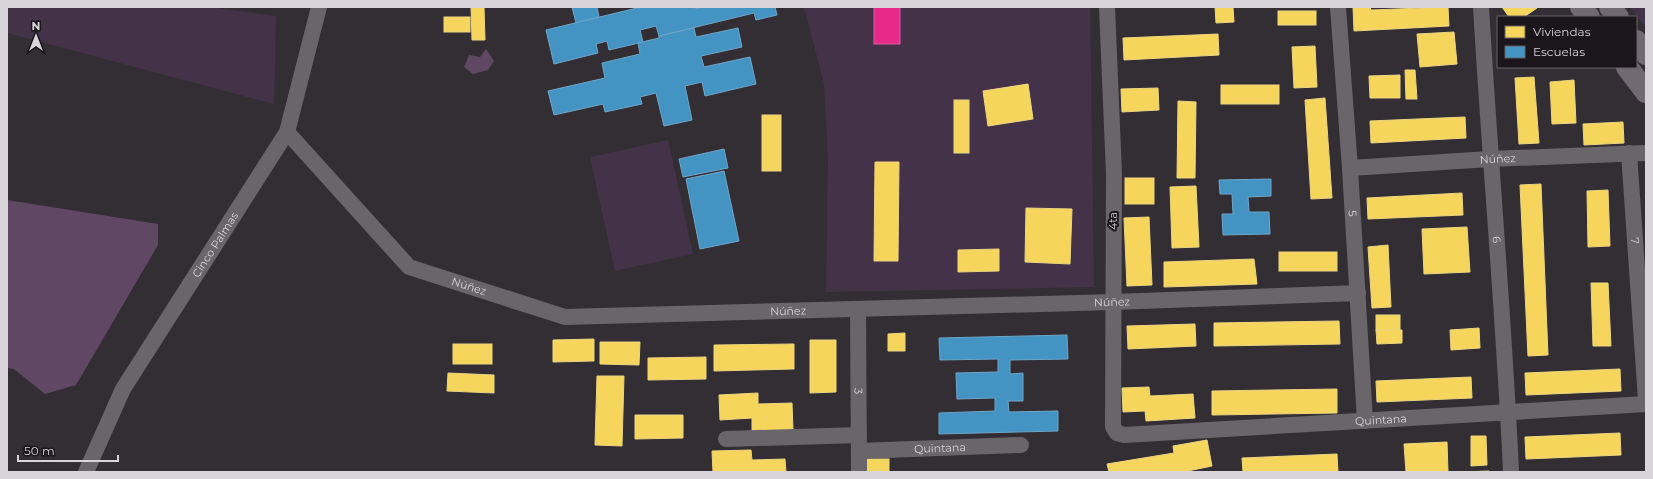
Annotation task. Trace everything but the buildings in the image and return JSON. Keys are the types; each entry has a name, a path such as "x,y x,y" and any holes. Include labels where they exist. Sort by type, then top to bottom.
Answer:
{"highway":[{"path":"1581,7 1588,16"},
{"path":"1610,7 1617,16"},
{"path":"1637,42 1646,54"},
{"path":"1628,68 1646,92"}],"street":[{"name":"Cinco Palmas","path":"86,472 123,389 287,132 319,7"},
{"name":"4ta","path":"1107,7 1114,174 1113,427 1117,433"},
{"name":"5","path":"1338,7 1350,168 1365,421"},
{"name":"6","path":"1481,7 1511,472"},
{"name":"Núñez","path":"287,132 409,267 565,317 858,310 1358,293"},
{"name":"7","path":"1629,153 1646,400"},
{"name":"Núñez","path":"1350,168 1490,159 1646,153"},
{"name":"3","path":"858,310 859,472"},
{"name":"Quintana","path":"1117,433 1124,435 1646,404"},
{"name":"Quintana","path":"726,439 859,443 1021,445"}],"shaded area":[{"path":"7,7 208,7 276,16 274,104 7,33"},
{"path":"804,7 1090,7 1094,287 826,292 828,160 824,84"},
{"path":"1630,7 1646,7 1646,28 1637,16"},
{"path":"486,49 494,61 488,70 473,74 464,67 469,55 480,57"},
{"path":"668,140 693,254 615,271 590,157"},
{"path":"7,200 158,224 158,245 76,385 45,394 14,369 7,368"}]}
